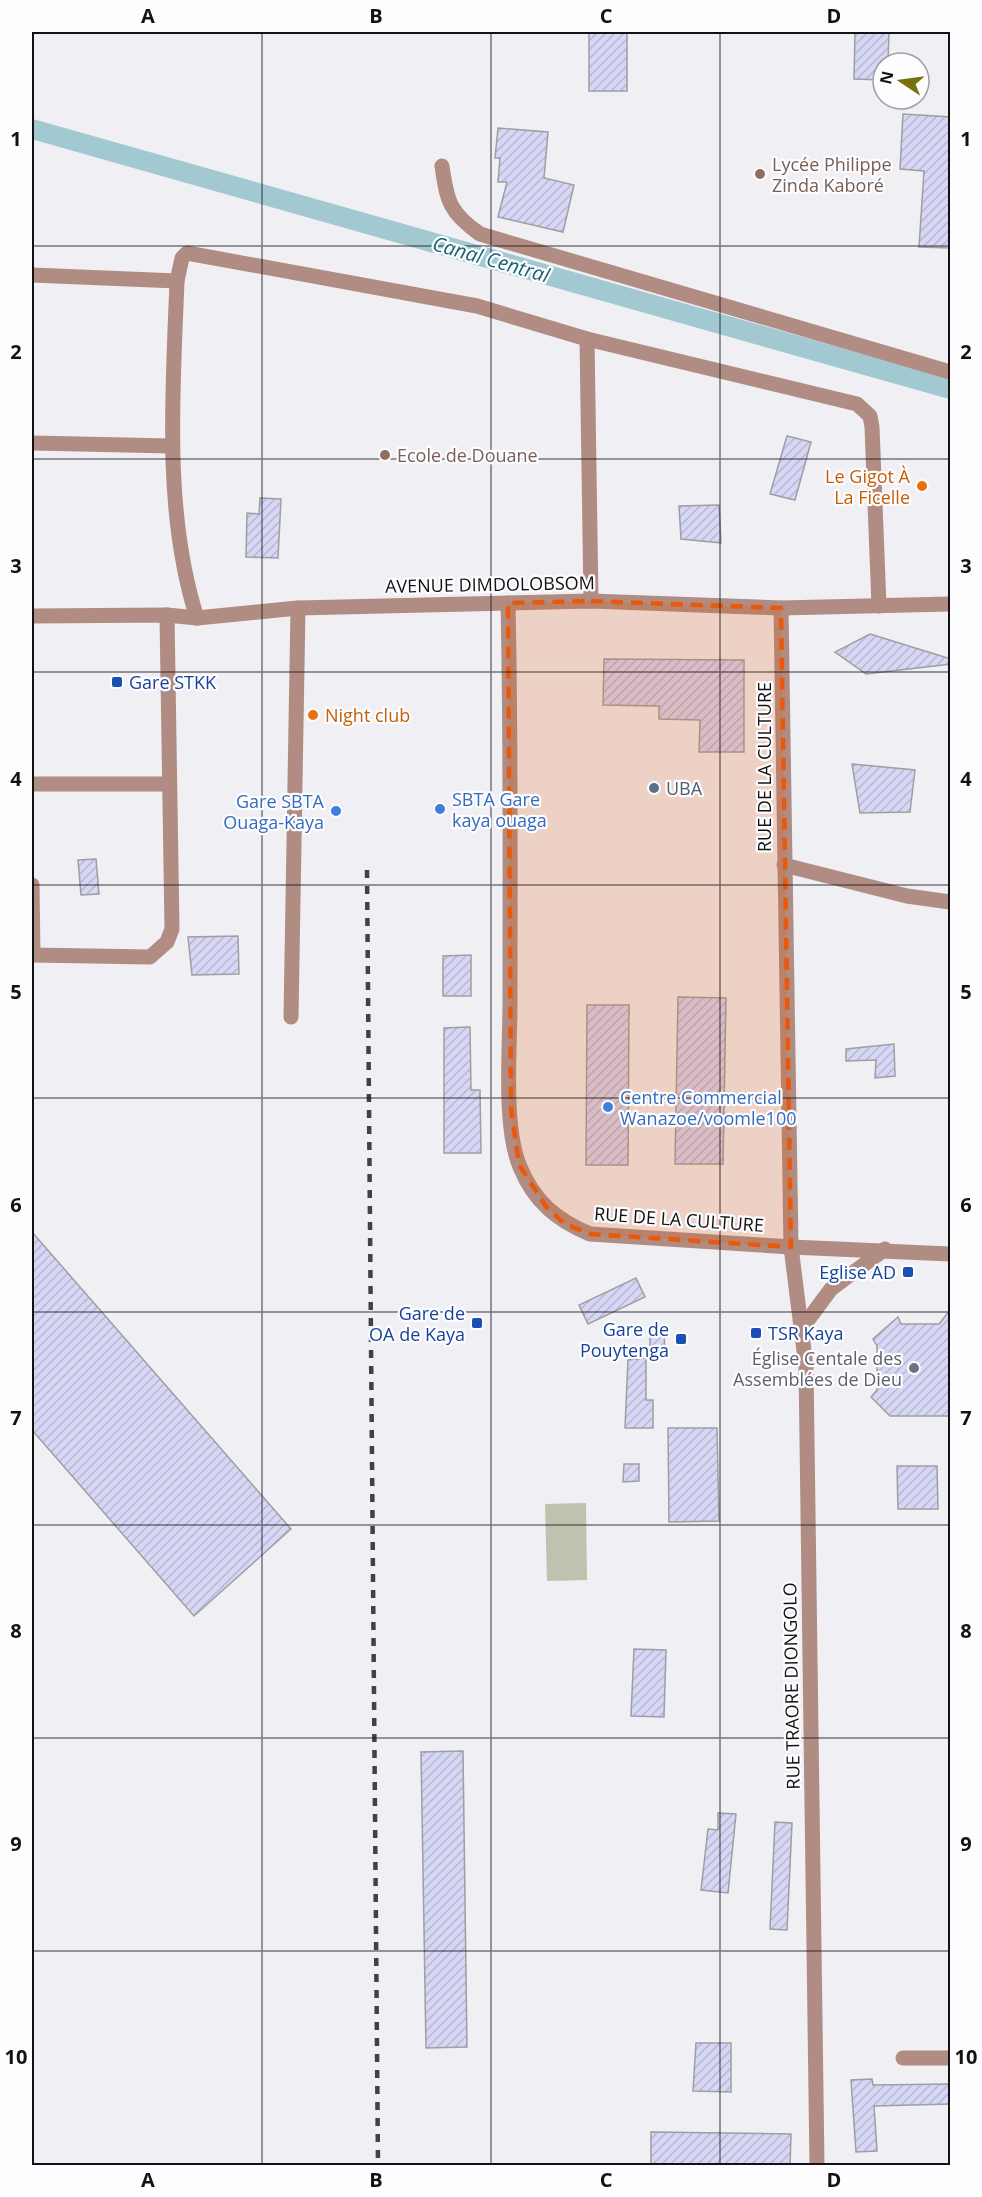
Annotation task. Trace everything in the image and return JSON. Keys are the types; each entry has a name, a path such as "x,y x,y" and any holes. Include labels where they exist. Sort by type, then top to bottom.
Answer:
{"street":[{"path":"442,166 446,193 458,218 480,234 951,372"},
{"path":"197,618 186,579 172,446 177,281 182,258 187,253 477,306 587,339 847,400 865,409 870,416 879,606"},
{"path":"32,275 177,281"},
{"path":"587,339 591,601"},
{"path":"32,443 172,446"},
{"name":"AVENUE DIMDOLOBSOM","path":"32,616 167,615 197,618 298,608 591,601 781,608 951,604"},
{"name":"RUE DE LA CULTURE","path":"508,603 512,787 511,1109 519,1165 531,1189 547,1208 565,1224 590,1234 791,1247 781,608"},
{"path":"291,1017 298,608"},
{"path":"32,885 32,955 150,957 167,942 172,930 167,615"},
{"path":"32,784 169,784"},
{"path":"784,865 907,896 951,902"},
{"path":"791,1247 885,1249 951,1254"},
{"name":"RUE TRAORE DIONGOLO","path":"791,1247 806,1367 817,2166"},
{"path":"802,1328 831,1289 885,1249"},
{"path":"903,2058 951,2058"}],"highlighted area":[{"path":"591,601 781,608 791,1247 590,1234 565,1224 547,1208 519,1165 511,1109 508,603"}],"green space":[{"path":"586,1503 587,1580 547,1581 545,1504"}],"building":[{"path":"589,32 627,32 627,91 589,91"},
{"path":"855,32 889,32 888,51 871,51 871,80 854,79"},
{"path":"903,114 951,117 951,248 919,247 924,171 900,169"},
{"path":"498,128 548,132 544,178 574,185 563,232 498,217 507,182 498,182 500,158 495,158"},
{"path":"787,436 811,442 795,500 770,494"},
{"path":"260,498 281,499 278,558 246,557 247,513 259,514"},
{"path":"719,505 721,543 681,539 679,506"},
{"path":"870,634 951,659 951,664 866,674 835,652"},
{"path":"604,659 744,660 744,752 699,752 700,720 659,719 659,706 603,705"},
{"path":"852,764 915,770 910,812 860,813"},
{"path":"96,859 99,894 81,895 78,860"},
{"path":"238,936 239,974 192,975 188,937"},
{"path":"471,955 471,996 443,996 443,956"},
{"path":"678,997 726,998 723,1164 675,1164"},
{"path":"587,1005 629,1005 628,1165 586,1165"},
{"path":"470,1027 471,1090 480,1090 481,1153 444,1153 444,1028"},
{"path":"894,1044 895,1076 875,1078 876,1060 846,1061 846,1049"},
{"path":"32,1232 291,1529 194,1616 32,1430"},
{"path":"636,1278 645,1297 588,1324 579,1305"},
{"name":"Église Centale des Assemblées de Dieu","path":"951,1309 951,1416 890,1416 871,1397 877,1390 877,1346 873,1339 898,1317 901,1324 939,1324"},
{"path":"664,1333 665,1350 650,1351 650,1334"},
{"path":"646,1358 646,1400 653,1400 653,1428 625,1428 628,1360"},
{"path":"668,1428 717,1428 719,1521 669,1522"},
{"path":"624,1464 639,1464 639,1481 623,1482"},
{"path":"897,1466 937,1466 938,1509 898,1509"},
{"path":"634,1649 666,1650 664,1717 631,1716"},
{"path":"463,1751 467,2047 426,2048 421,1752"},
{"path":"718,1813 736,1814 728,1893 701,1890 708,1829 718,1830"},
{"path":"775,1822 792,1823 787,1930 770,1929"},
{"path":"696,2043 731,2043 731,2092 693,2091"},
{"path":"872,2079 873,2085 951,2084 951,2104 874,2106 877,2151 856,2152 851,2080"},
{"path":"651,2132 791,2134 790,2166 651,2166"}],"waterway":[{"name":"Canal Central","path":"32,129 950,389"}],"railway":[{"path":"367,870 378,2166"}],"place":[{"name":"Lycée Philippe Zinda Kaboré","path":"760,174"},
{"name":"Ecole de Douane","path":"385,455"},
{"name":"Le Gigot À La Ficelle","path":"922,486"},
{"name":"Gare STKK","path":"117,682"},
{"name":"Night club","path":"313,715"},
{"name":"UBA","path":"654,788"},
{"name":"SBTA Gare kaya ouaga","path":"440,809"},
{"name":"Gare SBTA Ouaga-Kaya","path":"336,811"},
{"name":"Centre Commercial Wanazoe/voomle100","path":"608,1107"},
{"name":"Eglise AD","path":"908,1272"},
{"name":"Gare de OA de Kaya","path":"477,1323"},
{"name":"TSR Kaya","path":"756,1333"},
{"name":"Gare de Pouytenga","path":"681,1339"},
{"name":"Église Centale des Assemblées de Dieu","path":"914,1368"}]}
